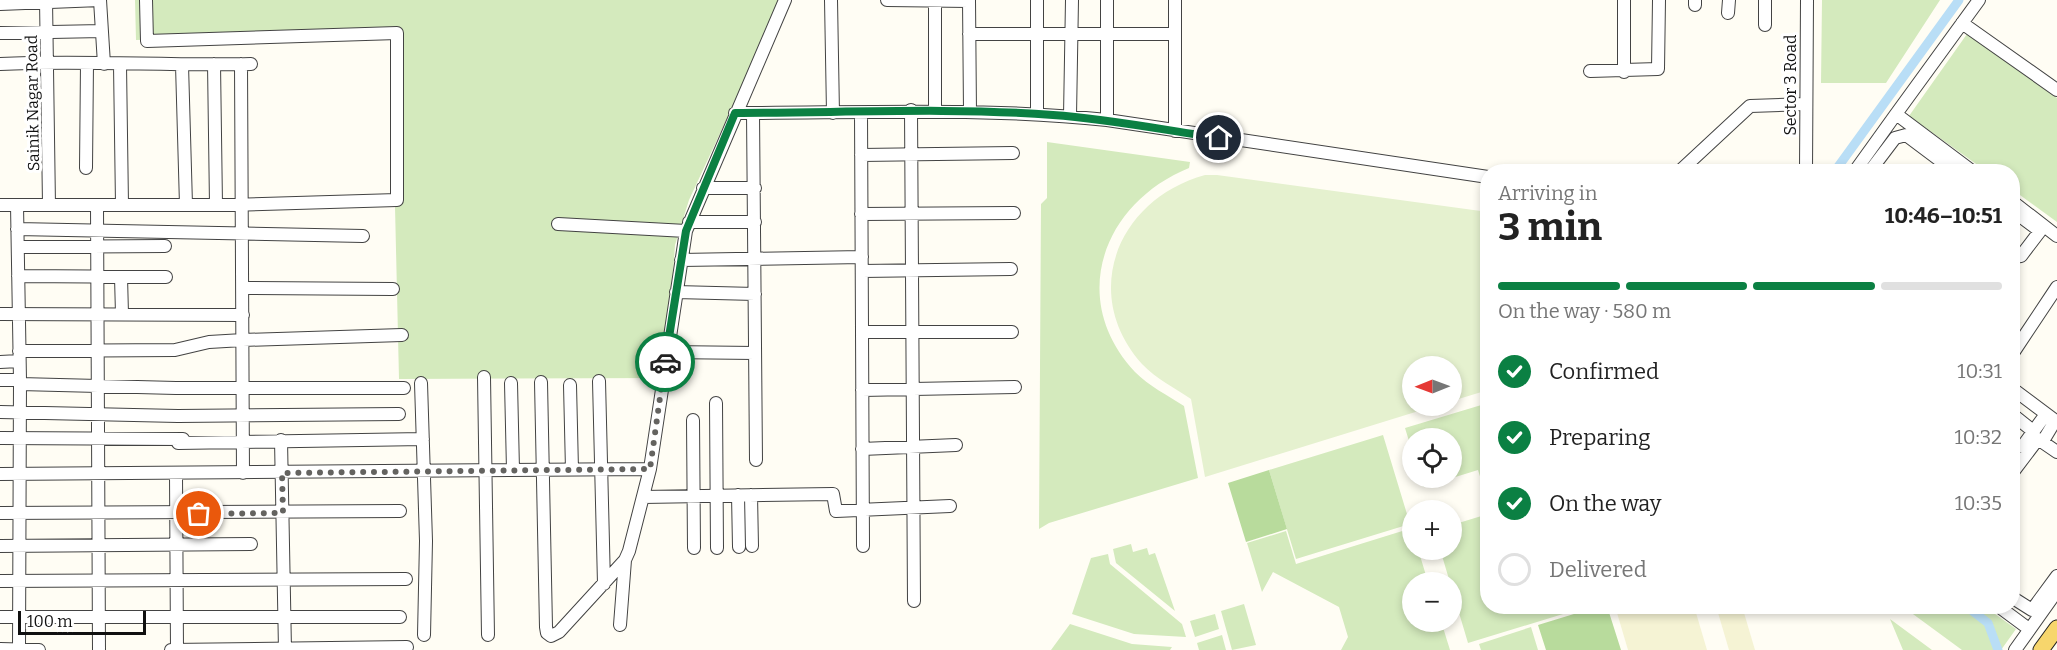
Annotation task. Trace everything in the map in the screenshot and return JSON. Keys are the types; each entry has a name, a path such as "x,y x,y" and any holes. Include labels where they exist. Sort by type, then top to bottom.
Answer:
{"main road":[{"path":"2041,650 2057,628"}],"street":[{"path":"0,4 46,0 100,0 104,64"},
{"name":"Sainik Nagar Road","path":"46,0 49,62 49,205"},
{"path":"0,206 242,205 397,200 397,33 147,41 146,0"},
{"path":"620,625 625,560 650,469 688,226 785,0"},
{"path":"831,0 833,113"},
{"path":"887,0 969,1 970,112"},
{"path":"1037,0 1037,114"},
{"path":"1070,116 1072,0"},
{"path":"1107,0 1107,120"},
{"path":"1175,0 1175,131"},
{"path":"1624,0 1624,72"},
{"path":"1590,71 1624,72 1658,69 1659,0"},
{"path":"1765,0 1765,25"},
{"name":"Sector 3 Road","path":"1806,164 1807,0"},
{"path":"1860,164 1979,0"},
{"path":"935,1 935,111"},
{"path":"1962,23 2057,90"},
{"path":"0,33 48,30 102,31"},
{"path":"969,34 1175,34"},
{"path":"0,64 49,62 120,65 246,64 242,205 243,473"},
{"path":"86,168 87,63"},
{"path":"214,64 216,205"},
{"path":"120,65 122,205"},
{"path":"182,65 186,205"},
{"path":"1688,164 1750,106 1806,104"},
{"path":"735,113 861,113 911,110 1070,116 1480,176"},
{"path":"911,110 914,601"},
{"path":"753,113 756,460"},
{"path":"861,113 863,546"},
{"path":"1896,114 1963,164"},
{"path":"1875,164 1895,138 1905,135 1944,164"},
{"path":"861,155 1013,153"},
{"path":"703,188 754,188"},
{"path":"17,205 20,382 19,650"},
{"path":"97,205 99,650"},
{"path":"2020,207 2057,236"},
{"path":"861,214 1014,213"},
{"path":"2020,216 2057,244"},
{"path":"558,224 688,226 755,222"},
{"path":"17,229 363,236"},
{"path":"2020,256 2040,231"},
{"path":"18,247 165,246"},
{"path":"681,260 862,257"},
{"path":"862,271 1011,269"},
{"path":"18,276 166,277"},
{"path":"121,277 122,314"},
{"path":"2020,342 2057,287"},
{"path":"243,288 393,289"},
{"path":"676,292 755,294"},
{"path":"0,314 243,315"},
{"path":"862,332 1012,332"},
{"path":"0,362 19,356 98,349 175,351 209,342 402,335"},
{"path":"667,352 755,353"},
{"path":"484,377 483,470 488,635"},
{"path":"0,380 99,385 404,388"},
{"path":"599,381 604,584"},
{"path":"421,382 425,471 424,635"},
{"path":"542,382 542,470 548,635 559,632 625,560"},
{"path":"511,383 513,470"},
{"path":"570,385 572,470"},
{"path":"862,390 1015,387"},
{"path":"2020,394 2053,419"},
{"path":"716,403 717,548"},
{"path":"0,412 243,416 399,414"},
{"path":"2020,448 2033,430 2053,419"},
{"path":"2043,441 2053,419"},
{"path":"693,420 694,548"},
{"path":"2020,420 2033,430"},
{"path":"0,438 181,441 423,439"},
{"path":"281,440 285,649"},
{"path":"2020,463 2036,441 2043,441 2057,452"},
{"path":"862,449 956,445"},
{"path":"0,474 650,469"},
{"path":"176,474 177,650"},
{"path":"643,497 833,494 836,511 950,506"},
{"path":"745,495 752,546"},
{"path":"739,547 745,495"},
{"path":"0,513 177,514 400,511"},
{"path":"0,546 251,544"},
{"path":"2020,602 2032,610 2057,576"},
{"path":"0,581 406,579"},
{"path":"2015,650 2057,591"},
{"path":"2009,614 2029,629"},
{"path":"0,617 400,617"},
{"path":"171,650 407,647"},
{"path":"0,649 39,650"}],"shaded area":[{"path":"1617,614 1696,614 1707,650 1628,650"},
{"path":"1718,614 1744,614 1755,650 1729,650"}],"green space":[{"path":"135,0 782,0 689,200 675,245 666,378 399,379 391,33 136,40"},
{"path":"1822,0 1940,0 1886,83 1821,83"},
{"path":"1967,34 2057,98 2057,222 2020,195 2020,164 1976,164 1909,116"},
{"path":"1047,142 1190,162 1189,168 1159,184 1135,204 1116,229 1104,256 1100,285 1103,314 1114,344 1140,377 1184,406 1198,478 1049,523 1039,529 1041,204 1047,198"},
{"path":"1205,175 1217,175 1480,211 1480,392 1462,398 1462,356 1402,356 1402,416 1205,477 1191,399 1159,379 1142,364 1123,336 1113,308 1111,279 1117,252 1130,227 1150,205 1175,187"},
{"path":"1480,405 1480,476 1478,470 1462,475 1462,428 1405,428 1445,416 1462,416 1462,411"},
{"path":"1383,435 1403,500 1402,526 1296,559 1269,470"},
{"path":"1269,470 1287,529 1246,542 1228,483"},
{"path":"1480,516 1480,614 1563,614 1468,643 1462,623 1462,572 1447,572 1443,560 1462,560 1462,522"},
{"path":"1286,531 1296,564 1402,531 1402,560 1421,560 1425,572 1402,572 1402,632 1444,632 1450,650 1341,650 1348,637 1339,607 1273,572 1262,592 1247,543"},
{"path":"1131,544 1133,552 1147,548 1149,555 1155,553 1175,611 1116,563 1113,549"},
{"path":"1108,554 1110,564 1182,624 1186,637 1134,634 1072,614 1091,558"},
{"path":"1244,604 1256,645 1232,650 1221,611"},
{"path":"1215,614 1219,629 1195,637 1190,621"},
{"path":"1574,614 1610,614 1621,650 1546,650 1538,625"},
{"path":"1913,614 1995,614 2016,629 2001,650 1962,650"},
{"path":"1890,619 1932,650 1903,650"},
{"path":"1070,624 1132,644 1172,647 1170,650 1051,650"},
{"path":"1531,627 1538,650 1481,650 1479,644"},
{"path":"1222,635 1226,650 1199,650 1197,643"}],"waterway":[{"path":"1840,164 1959,0"},
{"path":"1976,614 1988,623 1998,650"}],"way so far":[{"path":"199,514 283,513 282,473 650,469 665,362"}],"route":[{"path":"665,362 686,231 735,113 861,113 911,110 996,112 1107,120 1219,138"}]}
